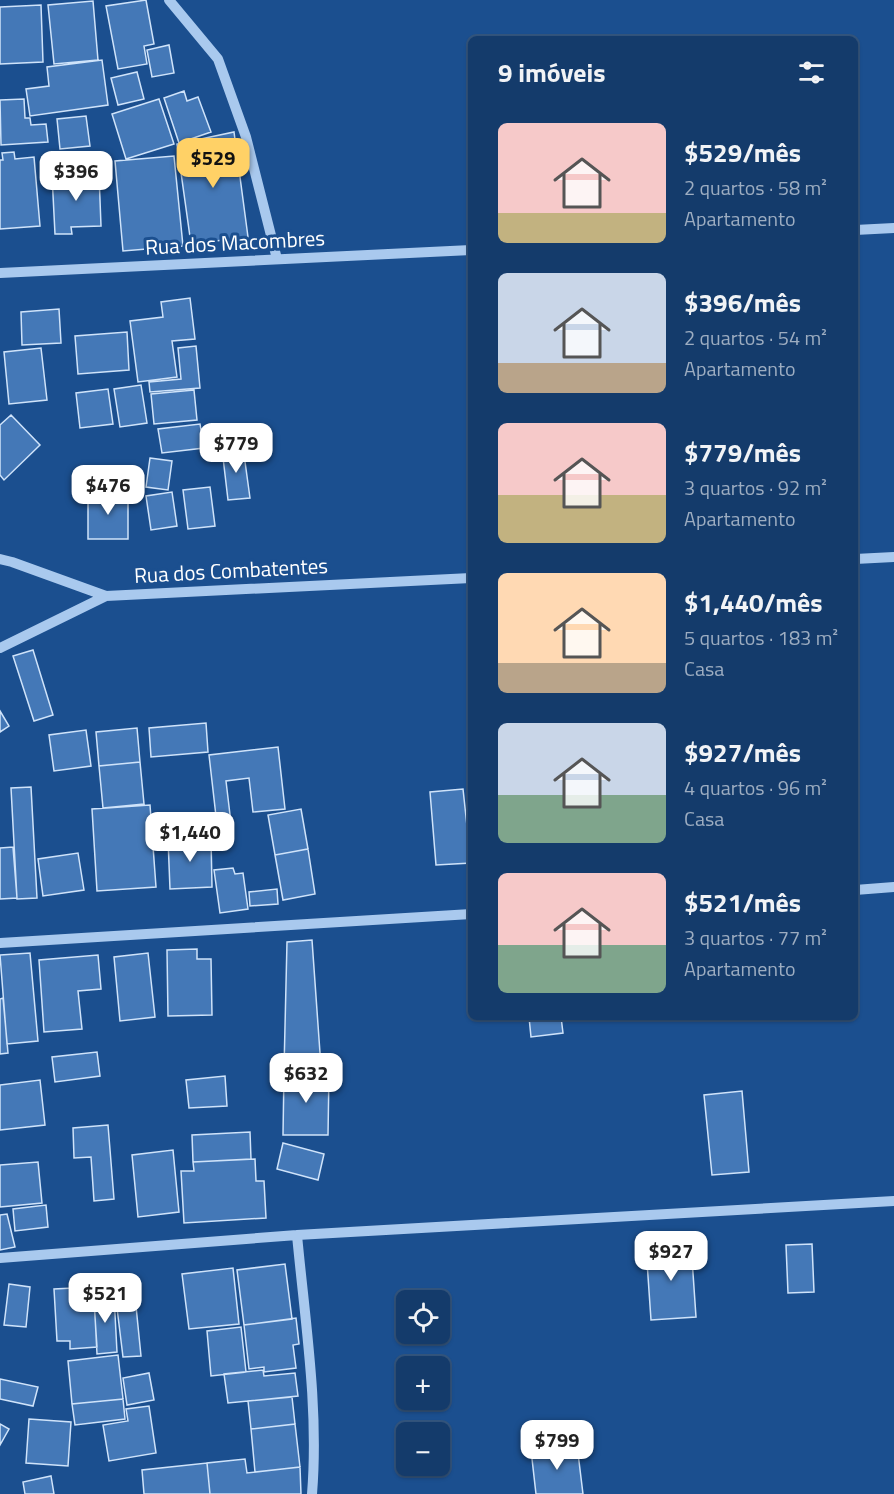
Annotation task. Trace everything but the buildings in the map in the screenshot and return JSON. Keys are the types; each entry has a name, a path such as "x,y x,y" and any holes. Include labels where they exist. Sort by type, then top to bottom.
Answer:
{"street":[{"path":"169,0 218,59 246,137 277,259"},
{"path":"858,230 894,228"},
{"name":"Rua dos Macombres","path":"0,273 468,250"},
{"path":"858,559 894,557"},
{"name":"Rua dos Combatentes","path":"0,559 12,561 106,596 468,578"},
{"path":"0,648 106,596"},
{"path":"858,890 894,887"},
{"path":"0,943 468,914"},
{"path":"0,1258 297,1235 894,1201"},
{"path":"297,1235 313,1414 312,1494"}]}
